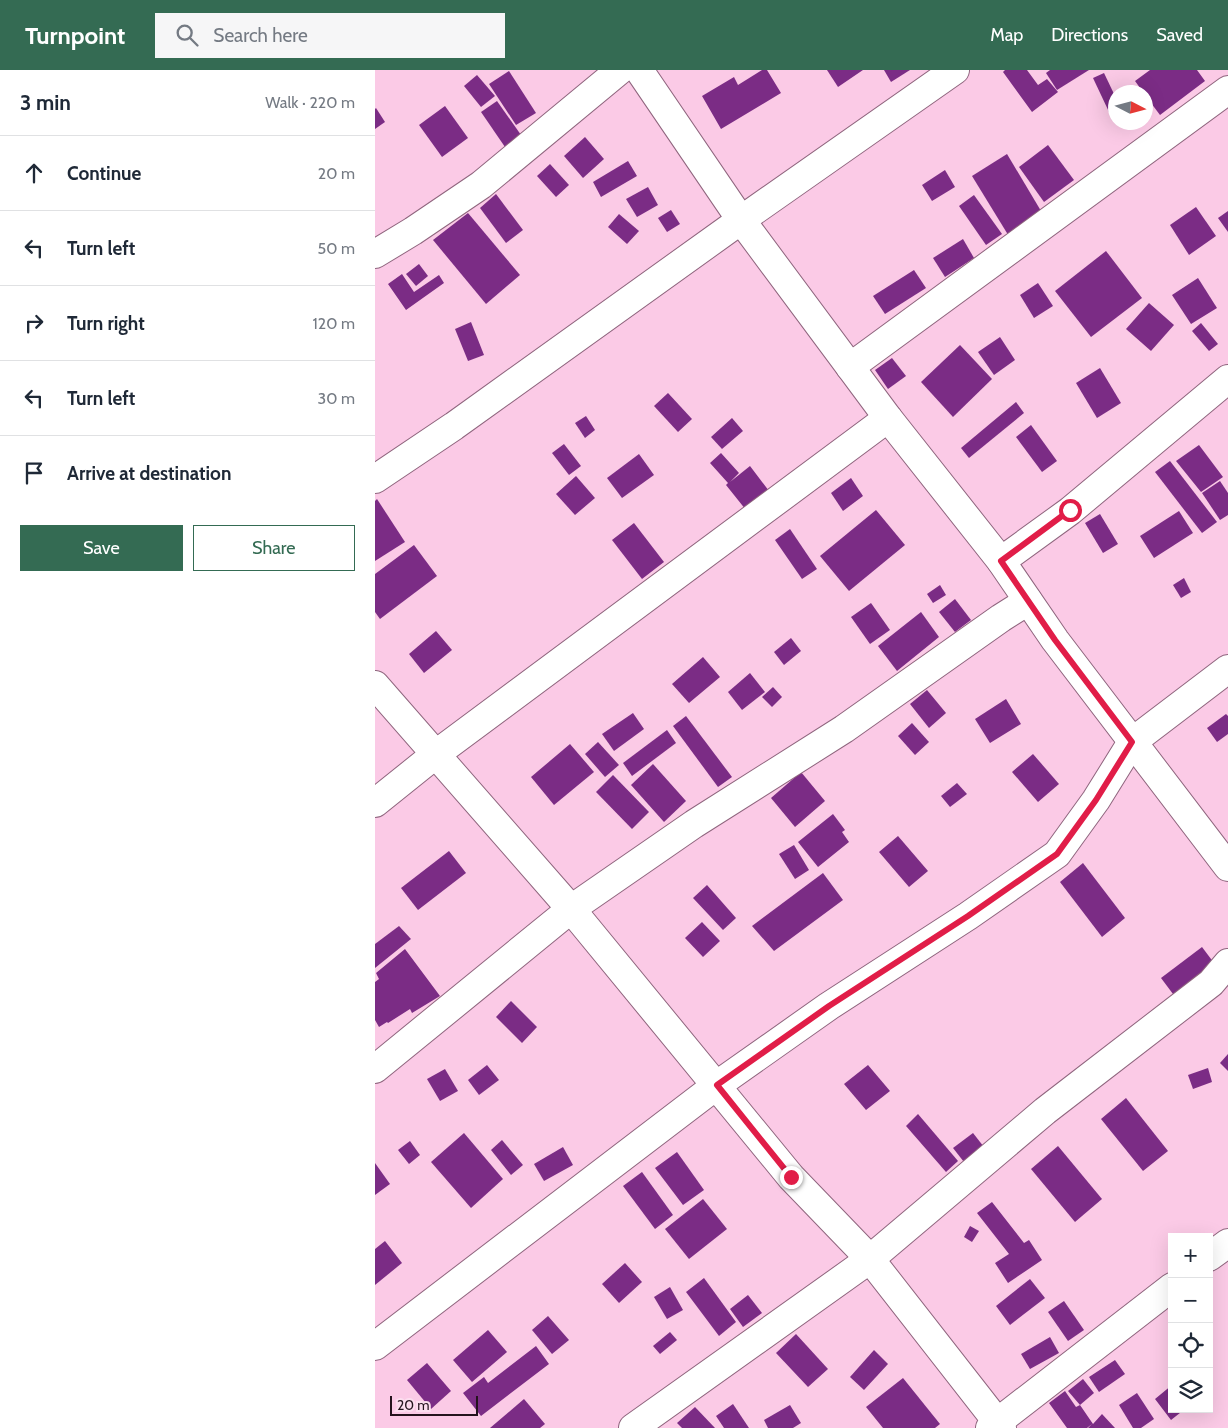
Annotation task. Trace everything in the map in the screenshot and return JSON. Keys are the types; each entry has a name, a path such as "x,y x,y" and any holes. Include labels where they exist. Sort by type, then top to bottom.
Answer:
{"street":[{"path":"375,254 413,231 481,184 620,70"},
{"path":"639,70 741,220 888,418 1001,561 1055,640 1228,867"},
{"path":"375,479 454,426 741,220 955,70"},
{"path":"850,367 1228,90"},
{"path":"1001,561 1070,510 1228,380"},
{"path":"375,803 436,754 888,418"},
{"path":"375,1070 571,909 694,824 844,729 1028,601"},
{"path":"375,1346 717,1085 829,1006 968,916 1057,854 1096,800 1132,742 1228,668"},
{"path":"375,685 571,909 791,1177 870,1259 997,1426 1168,1290"},
{"path":"633,1428 870,1259 1045,1111 1211,983 1228,963"},
{"path":"1213,1255 1228,1243"}],"building":[{"path":"762,70 767,70 781,93 721,129 702,96 734,77 738,85"},
{"path":"827,70 863,70 838,87"},
{"path":"884,70 910,70 891,82"},
{"path":"1005,70 1027,70 1038,85 1047,79 1058,92 1032,112 1003,72"},
{"path":"1050,70 1089,70 1057,90 1046,73"},
{"path":"1150,70 1197,70 1205,81 1160,115 1153,106 1153,85 1138,85 1135,81"},
{"path":"509,71 536,113 516,125 489,84"},
{"path":"1104,73 1110,85 1108,85 1108,110 1093,78"},
{"path":"477,75 495,96 481,107 464,86"},
{"path":"497,101 521,135 505,147 481,112"},
{"path":"445,106 468,138 442,157 419,125"},
{"path":"375,109 385,122 375,129"},
{"path":"585,137 604,159 583,178 564,156"},
{"path":"1048,145 1074,180 1044,202 1019,167"},
{"path":"1007,154 1044,216 1010,238 972,176"},
{"path":"628,161 637,176 601,197 593,182"},
{"path":"550,164 569,185 556,197 537,176"},
{"path":"945,170 955,187 932,201 922,185"},
{"path":"648,187 658,205 637,217 626,199"},
{"path":"496,194 523,230 506,243 480,208"},
{"path":"974,195 1002,234 986,245 959,206"},
{"path":"1196,207 1216,236 1189,255 1170,225"},
{"path":"671,210 680,224 667,232 658,218"},
{"path":"1228,211 1228,232 1218,218"},
{"path":"468,213 520,275 486,304 433,240"},
{"path":"619,214 639,231 627,244 608,227"},
{"path":"963,239 974,258 945,277 933,258"},
{"path":"1106,251 1142,298 1091,337 1055,291"},
{"path":"419,264 428,276 416,286 406,274"},
{"path":"914,270 926,288 885,314 873,296"},
{"path":"402,274 414,292 439,275 444,283 406,310 388,284"},
{"path":"1198,278 1217,308 1191,324 1172,295"},
{"path":"1038,283 1053,306 1034,318 1020,295"},
{"path":"1149,303 1174,325 1151,351 1126,329"},
{"path":"471,322 484,355 468,361 455,329"},
{"path":"1201,323 1218,344 1209,351 1192,331"},
{"path":"1000,337 1015,360 994,375 978,352"},
{"path":"960,345 992,379 953,417 921,382"},
{"path":"892,358 906,376 888,389 875,370"},
{"path":"1100,368 1121,403 1097,418 1076,383"},
{"path":"668,393 692,419 678,432 654,406"},
{"path":"1016,402 1024,413 969,458 961,448"},
{"path":"586,416 595,430 585,438 575,423"},
{"path":"732,418 743,431 722,449 711,437"},
{"path":"1031,425 1057,461 1042,472 1016,437"},
{"path":"564,444 581,466 569,475 552,453"},
{"path":"1199,445 1223,477 1201,492 1176,461"},
{"path":"721,453 739,473 730,482 750,466 769,491 746,510 726,485 728,483 710,463"},
{"path":"639,454 654,475 622,498 607,478"},
{"path":"1170,461 1217,522 1202,533 1155,472"},
{"path":"576,476 595,498 575,515 556,494"},
{"path":"851,478 863,496 843,511 831,493"},
{"path":"1220,481 1228,493 1228,515 1220,520 1202,493"},
{"path":"377,499 405,542 375,561 375,501"},
{"path":"876,510 905,545 849,591 820,556"},
{"path":"1179,511 1193,533 1154,558 1140,536"},
{"path":"1100,514 1118,544 1103,553 1085,523"},
{"path":"634,523 664,562 642,579 612,540"},
{"path":"790,529 817,569 802,579 775,540"},
{"path":"414,545 437,576 380,619 375,612 375,574"},
{"path":"1184,578 1191,592 1181,598 1173,585"},
{"path":"940,585 946,595 933,603 927,594"},
{"path":"955,599 971,620 955,632 939,612"},
{"path":"871,603 890,630 870,644 851,617"},
{"path":"921,612 939,637 897,671 878,646"},
{"path":"436,631 452,650 424,673 409,654"},
{"path":"791,638 801,651 784,665 774,652"},
{"path":"703,657 720,677 689,703 672,684"},
{"path":"750,673 765,692 742,710 728,692"},
{"path":"773,687 782,697 772,707 762,697"},
{"path":"927,690 946,713 929,728 910,704"},
{"path":"1006,699 1021,724 990,743 975,719"},
{"path":"633,713 644,729 614,751 602,734"},
{"path":"1226,714 1228,716 1228,734 1217,742 1207,728"},
{"path":"686,716 732,777 718,787 673,726"},
{"path":"912,723 929,742 915,755 898,736"},
{"path":"667,730 676,743 632,776 623,763"},
{"path":"598,742 619,765 605,777 585,754"},
{"path":"570,744 594,772 554,805 531,777"},
{"path":"1033,754 1059,784 1038,802 1012,772"},
{"path":"653,764 686,801 664,822 631,785"},
{"path":"801,772 825,801 795,827 771,798"},
{"path":"613,775 649,812 632,829 596,792"},
{"path":"957,783 967,794 950,807 941,796"},
{"path":"833,814 845,830 842,832 849,842 818,867 798,842"},
{"path":"898,836 928,871 909,887 879,852"},
{"path":"794,845 809,870 795,879 779,854"},
{"path":"449,851 466,873 418,910 401,888"},
{"path":"1083,863 1125,918 1102,937 1060,882"},
{"path":"823,873 843,900 774,951 752,926"},
{"path":"707,885 736,918 723,930 693,898"},
{"path":"702,922 720,941 703,957 685,938"},
{"path":"399,926 411,939 375,968 375,944"},
{"path":"1202,947 1220,971 1179,1002 1161,978"},
{"path":"405,949 440,996 412,1013 410,1009 379,1027 375,1020 375,982 379,979 376,973"},
{"path":"511,1001 537,1027 522,1043 496,1017"},
{"path":"1228,1054 1228,1071 1220,1063"},
{"path":"487,1065 499,1080 479,1095 468,1080"},
{"path":"868,1065 890,1091 866,1110 844,1084"},
{"path":"1208,1068 1212,1082 1193,1089 1188,1075"},
{"path":"445,1069 458,1091 440,1101 427,1079"},
{"path":"1126,1098 1168,1151 1143,1171 1101,1119"},
{"path":"918,1114 958,1161 946,1172 906,1126"},
{"path":"464,1133 503,1179 471,1208 431,1162"},
{"path":"973,1133 991,1156 971,1171 953,1148"},
{"path":"502,1140 523,1165 511,1175 491,1150"},
{"path":"410,1141 420,1155 409,1164 398,1150"},
{"path":"1058,1146 1102,1199 1075,1222 1031,1169"},
{"path":"563,1147 573,1165 544,1181 534,1164"},
{"path":"677,1152 704,1190 683,1205 655,1168"},
{"path":"375,1163 390,1184 375,1195"},
{"path":"642,1172 673,1215 655,1229 623,1186"},
{"path":"703,1199 727,1229 689,1259 665,1229"},
{"path":"992,1202 1024,1243 1029,1240 1042,1260 1008,1283 995,1263 1009,1254 977,1213"},
{"path":"970,1226 979,1231 972,1242 964,1237"},
{"path":"385,1241 402,1263 375,1285 375,1249"},
{"path":"625,1263 642,1282 619,1303 602,1284"},
{"path":"704,1278 736,1322 719,1336 686,1292"},
{"path":"1030,1279 1045,1298 1010,1325 996,1306"},
{"path":"670,1287 683,1310 667,1319 654,1297"},
{"path":"748,1295 762,1313 743,1327 730,1309"},
{"path":"1064,1301 1084,1330 1068,1341 1048,1312"},
{"path":"548,1316 569,1340 552,1354 532,1330"},
{"path":"488,1330 507,1352 472,1382 453,1360"},
{"path":"670,1332 677,1340 660,1354 653,1346"},
{"path":"796,1334 828,1369 808,1387 776,1353"},
{"path":"1050,1337 1059,1353 1030,1369 1021,1354"},
{"path":"536,1346 549,1364 481,1416 463,1393 484,1377 488,1383"},
{"path":"874,1350 888,1364 864,1390 850,1377"},
{"path":"1115,1360 1125,1374 1099,1392 1089,1377"},
{"path":"427,1363 451,1391 431,1409 407,1380"},
{"path":"903,1378 940,1424 935,1428 883,1428 866,1407"},
{"path":"1083,1379 1094,1393 1080,1405 1068,1391"},
{"path":"1168,1388 1168,1413 1180,1413 1171,1420 1155,1399"},
{"path":"1065,1391 1076,1407 1080,1405 1093,1424 1102,1414 1115,1428 1088,1428 1092,1424 1087,1428 1067,1428 1049,1403"},
{"path":"1137,1393 1154,1419 1141,1428 1133,1428 1119,1405"},
{"path":"524,1399 545,1424 540,1428 490,1428"},
{"path":"733,1404 749,1428 724,1428 716,1416"},
{"path":"790,1405 801,1423 793,1428 768,1428 764,1420"},
{"path":"695,1407 715,1428 682,1428 677,1423"}],"route":[{"path":"791,1177 717,1085 829,1006 968,916 1057,854 1096,800 1132,742 1055,640 1001,561 1070,510"}]}
